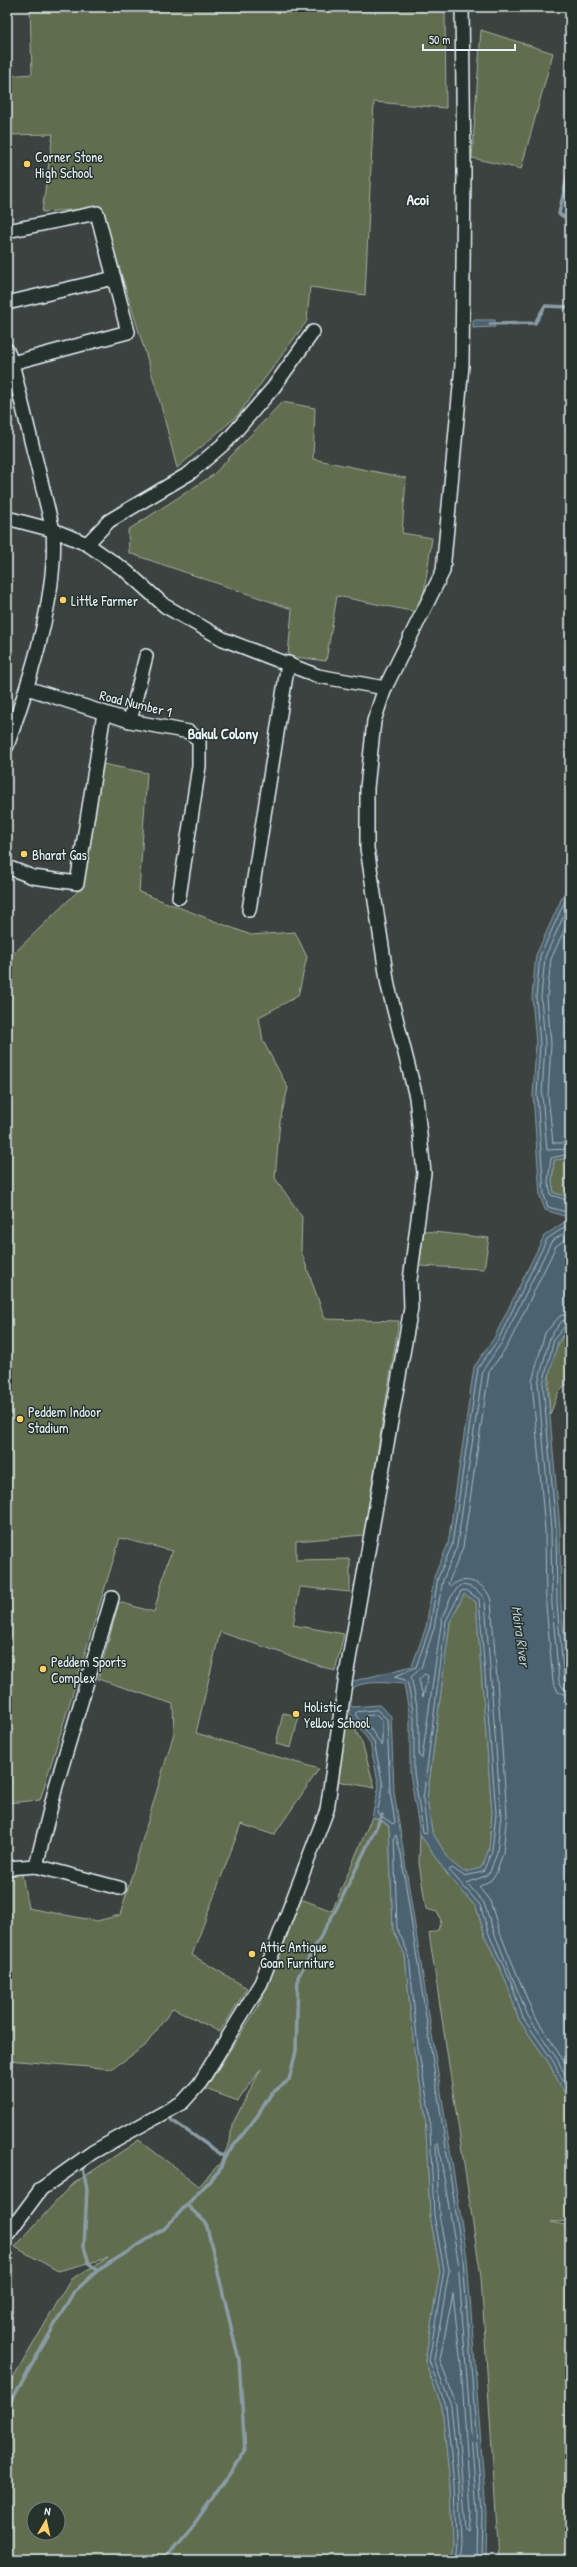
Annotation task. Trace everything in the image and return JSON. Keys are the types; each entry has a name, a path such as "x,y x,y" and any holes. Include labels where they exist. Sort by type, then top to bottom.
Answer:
{"street":[{"path":"7,2235 40,2190 93,2152 183,2102 200,2083 261,1983 327,1810 346,1676 411,1308 410,1280 424,1173 416,1096 388,986 367,848 367,788 374,720 385,688 443,571 462,365 464,171 462,7"},
{"path":"7,231 97,213 128,332 12,363"},
{"path":"7,303 114,278"},
{"path":"87,544 109,520 190,473 227,441 273,388 313,332"},
{"path":"7,350 12,363 53,530 55,556 40,638 27,688 7,746"},
{"path":"7,518 53,530 87,544 126,571 165,606 222,639 288,663 318,676 385,688"},
{"path":"130,721 146,656"},
{"path":"249,910 288,663"},
{"name":"Road Number 1","path":"27,688 130,721 189,732 199,740 199,766 179,897"},
{"path":"7,867 34,877 77,883 104,713"},
{"path":"36,1866 56,1786 112,1598"},
{"path":"7,1868 36,1866 119,1888"}],"green space":[{"path":"30,7 445,7 446,108 374,102 365,295 310,287 307,321 238,415 177,468 158,394 101,208 42,212 53,134 7,135 7,76 32,74"},
{"path":"481,30 553,53 521,169 472,158"},
{"path":"282,402 315,408 313,459 406,478 402,533 432,538 421,613 337,596 326,661 288,656 292,609 129,553 128,530 213,475"},
{"path":"103,764 147,773 139,892 251,935 295,932 307,957 298,996 259,1017 263,1041 288,1088 280,1121 275,1178 302,1217 301,1251 325,1319 399,1321 364,1535 296,1541 296,1560 350,1559 350,1592 300,1587 293,1625 344,1634 335,1671 220,1632 196,1733 319,1769 274,1835 241,1824 192,1955 247,1988 220,2032 173,2008 145,2046 112,2069 7,2060 7,1875 22,1874 28,1908 97,1921 120,1915 174,1733 173,1704 98,1679 119,1602 154,1612 168,1560 173,1551 120,1538 40,1800 7,1803 7,960 83,886"},
{"path":"570,1153 570,1197 554,1193 552,1182 554,1160 569,1158"},
{"path":"424,1231 489,1238 484,1269 419,1266"},
{"path":"570,1326 570,1381 558,1393 550,1415 549,1379 553,1357 563,1336"},
{"path":"464,1594 476,1602 492,1813 489,1850 481,1868 464,1873 450,1861 432,1832 427,1799 450,1622"},
{"path":"283,1713 299,1716 291,1748 276,1744"},
{"path":"348,1715 362,1743 375,1788 337,1781"},
{"path":"372,1817 382,1820 389,1826 393,1929 405,1955 414,2049 425,2111 430,2215 440,2271 425,2361 442,2407 450,2485 452,2544 450,2560 7,2560 7,2389 71,2279 108,2258 58,2271 15,2247 70,2186 139,2140 199,2186 220,2163 230,2142 232,2125 261,2069 238,2101 205,2089 258,2007 301,1899 332,1911"},
{"path":"420,1834 447,1874 476,1907 486,1938 506,1981 519,2020 549,2063 570,2104 570,2221 550,2222 570,2226 570,2560 499,2560 481,2277 429,1933 438,1930 441,1920 437,1912 426,1909 419,1863"}],"water":[{"path":"473,320 495,320 495,327 473,328"},
{"path":"570,880 570,1153 569,1158 554,1160 552,1182 554,1193 570,1197 570,1218 545,1210 540,1196 533,1095 536,1044 532,997 536,955"},
{"name":"Moira River","path":"570,1218 570,1326 558,1341 547,1384 560,1529 561,1605 570,1700 570,2104 549,2063 519,2020 506,1981 486,1938 476,1907 447,1874 420,1834 410,1773 410,1717 404,1684 376,1683 357,1686 351,1690 349,1697 352,1707 379,1705 391,1716 394,1792 467,2258 486,2512 485,2560 450,2560 452,2544 450,2485 442,2407 425,2361 440,2271 430,2215 425,2110 414,2049 405,1955 393,1929 389,1826 382,1820 372,1817 379,1786 370,1743 352,1717 344,1700 346,1687 354,1681 412,1666 426,1627 434,1577 448,1544 474,1367 494,1338 544,1236","holes":["464,1594 476,1602 492,1813 489,1850 481,1868 464,1872 450,1861 432,1832 427,1799 450,1622"]}],"waterway":[{"path":"570,164 559,214 570,220"},
{"path":"490,324 535,323 545,306 570,307"},
{"path":"7,2408 73,2293 97,2271 164,2229 219,2171 225,2157 258,2115 271,2094 289,2080 296,2051 298,1977 340,1902 382,1815"},
{"path":"170,2119 225,2157"},
{"path":"83,2168 87,2189 84,2247 89,2263 97,2271"},
{"path":"164,2560 194,2524 245,2452 239,2360 206,2223 187,2205"}],"place":[{"name":"Corner Stone High School","path":"27,164"},
{"name":"Little Farmer","path":"63,600"},
{"name":"Bharat Gas","path":"24,854"},
{"name":"Peddem Indoor Stadium","path":"20,1419"},
{"name":"Peddem Sports Complex","path":"43,1669"},
{"name":"Holistic Yellow School","path":"296,1714"},
{"name":"Attic Antique Goan Furniture","path":"252,1954"}],"district":[{"name":"Acoi","path":"418,199"},
{"name":"Bakul Colony","path":"223,733"}]}
